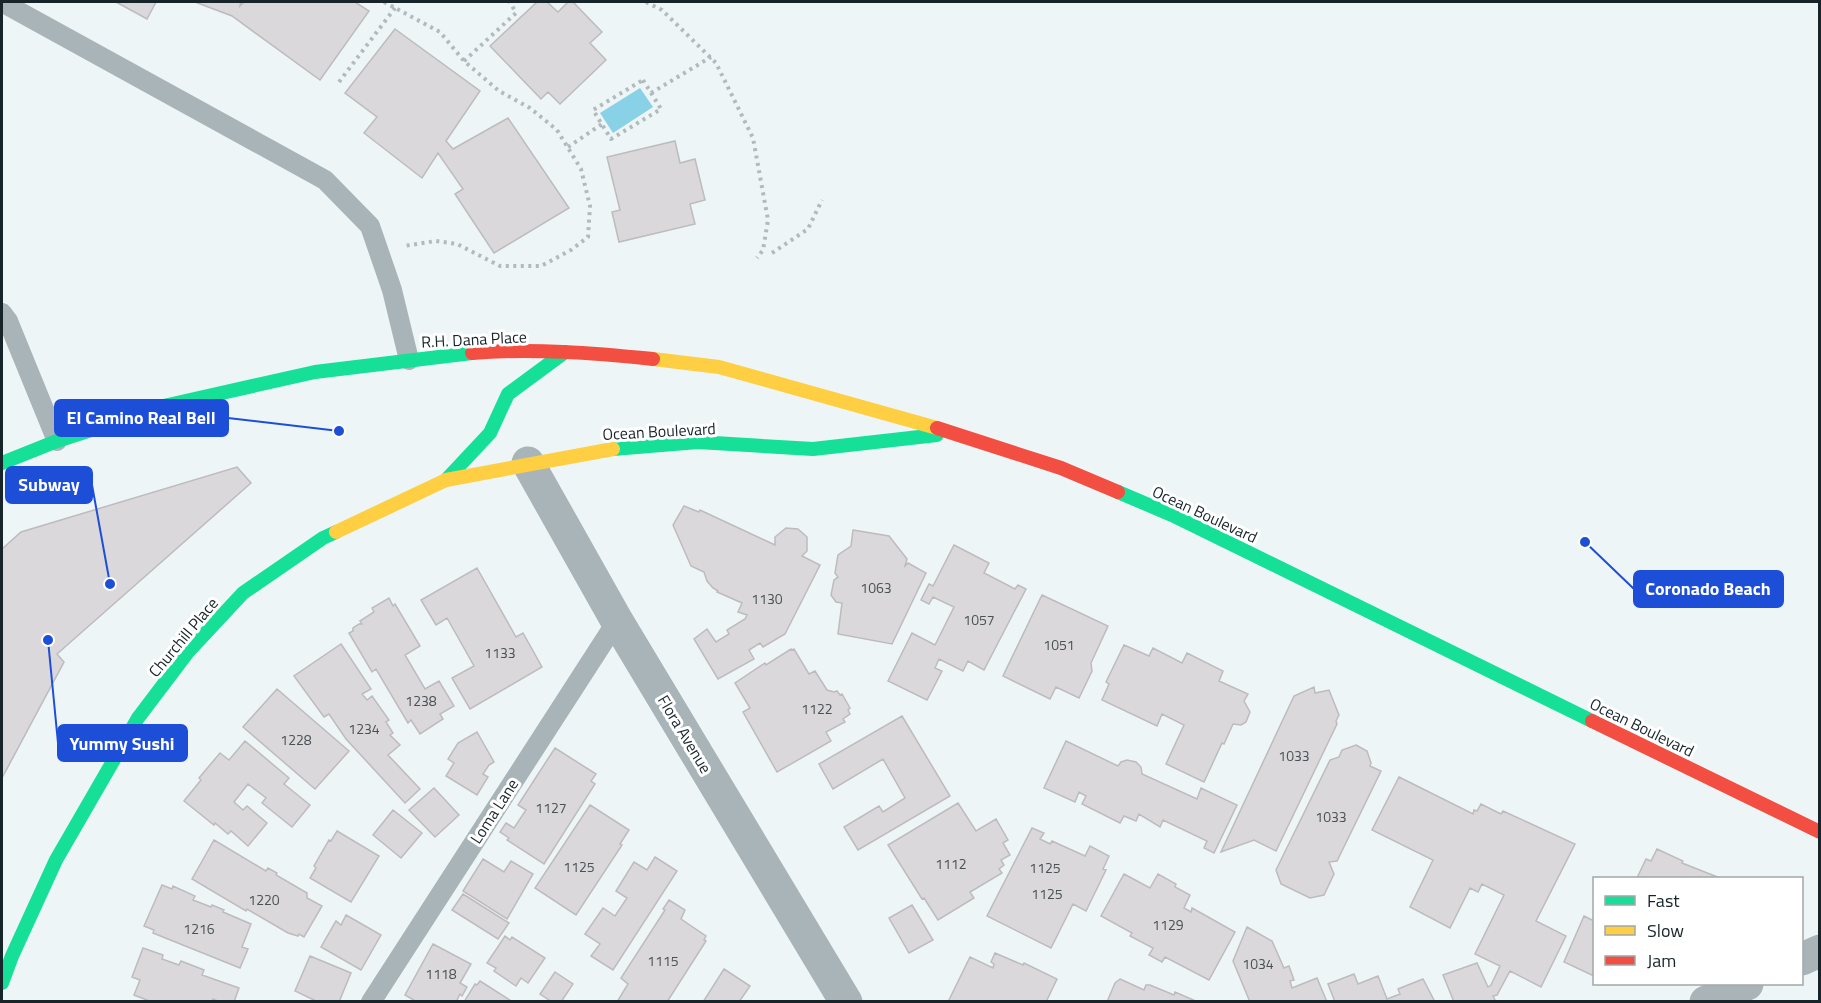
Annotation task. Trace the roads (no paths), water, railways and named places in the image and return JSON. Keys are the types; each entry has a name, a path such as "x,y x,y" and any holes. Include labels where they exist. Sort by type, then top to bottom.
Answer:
{"main road":[{"name":"R.H. Dana Place","path":"2,464 57,441 168,405 315,372 493,351 565,352 720,367 954,433"},
{"path":"446,480 490,433 508,394 565,352"},
{"name":"Ocean Boulevard","path":"528,463 600,450 698,442 813,449 954,433 1062,468 1172,516 1820,832"},
{"name":"Churchill Place","path":"2,983 56,860 138,718 188,652 243,593 314,544 446,480 528,463"}],"street":[{"name":"Flora Avenue","path":"528,463 617,621 846,1002"},
{"path":"1803,959 1820,951"},
{"path":"1706,1002 1745,985"}],"lane":[{"path":"6,6 325,180 370,226 392,290 409,360"},
{"path":"2,313 8,321 57,441"},
{"name":"Loma Lane","path":"371,1002 617,621"}],"water":[{"path":"640,88 653,107 613,133 600,113"}],"place":[{"name":"El Camino Real Bell","path":"339,431"},
{"name":"Coronado Beach","path":"1585,542"},
{"name":"Subway","path":"110,584"},
{"name":"Yummy Sushi","path":"48,640"}]}
